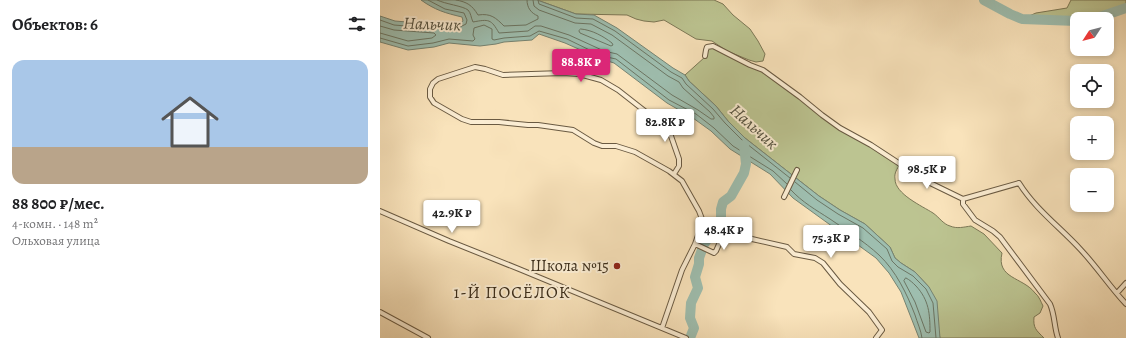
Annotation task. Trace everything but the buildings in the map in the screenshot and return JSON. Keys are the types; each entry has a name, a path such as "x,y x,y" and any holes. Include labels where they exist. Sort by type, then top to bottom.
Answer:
{"street":[{"path":"705,56 707,47 715,46 750,65 763,70 804,100 822,116 840,128 871,145 926,181 963,199 1019,183 1030,199 1046,217 1082,250 1126,304"},
{"path":"662,328 682,270 697,245 701,230 702,219 682,181 674,174 635,152 616,146 602,146 594,144 573,130 538,125 499,122 471,122 462,119 434,102 430,97 430,89 433,83 438,79 475,67 504,75 564,73 579,74 601,80 618,90 664,126 671,136 679,159 680,166 674,174"},
{"path":"784,197 797,171"},
{"path":"963,199 963,204 971,216 1000,237 1050,304 1053,310 1054,324 1058,338"},
{"path":"380,211 686,338"},
{"path":"697,245 714,253 727,226 743,235 760,241 787,247 794,254 815,258 823,263 840,284 869,312 877,322 882,330 876,338"},
{"path":"1116,293 1126,283"},
{"path":"380,312 428,338"}],"green space":[{"path":"537,0 714,0 723,4 733,15 750,29 765,54 763,61 756,62 727,51 712,41 696,39 664,20 654,22 636,19 627,15 576,14"},
{"path":"1071,0 1126,0 1126,8 1114,12 1070,12 1070,21 1022,19 1036,13 1067,8"},
{"path":"712,46 757,67 814,109 900,164 896,171 895,177 899,190 904,195 933,213 945,224 960,228 971,226 984,234 1002,253 1001,262 1007,273 1030,288 1039,297 1043,306 1040,313 1034,317 1034,324 1037,331 1044,338 940,338 929,287 915,272 895,258 890,247 865,224 819,196 745,138 716,106 689,81 685,75 705,57 706,50"}],"water":[{"path":"421,0 537,0 576,14 594,15 617,28 685,75 689,81 716,106 745,138 819,196 865,224 890,247 895,258 915,272 929,287 937,301 940,338 919,338 901,292 889,273 876,258 793,198 770,174 730,149 711,131 693,118 667,103 614,63 539,34 532,40 504,42 480,46 449,43 434,47 408,50 380,42 380,16 395,21 454,26 463,21 462,17 440,11"}],"waterway":[{"path":"984,0 1022,19 1070,21"},
{"path":"1114,12 1126,8"},
{"path":"690,338 694,328 690,318 691,303 698,288 695,277 699,264 699,258 704,244 721,220 721,209 723,202 731,196 744,173 746,164 744,145"}],"place":[{"name":"Школа №15","path":"617,266"}],"district":[{"name":"1-Й ПОСЁЛОК","path":"512,292"}],"water label":[{"name":"Нальчик","path":"432,24"},
{"name":"Нальчик","path":"754,127"}]}
